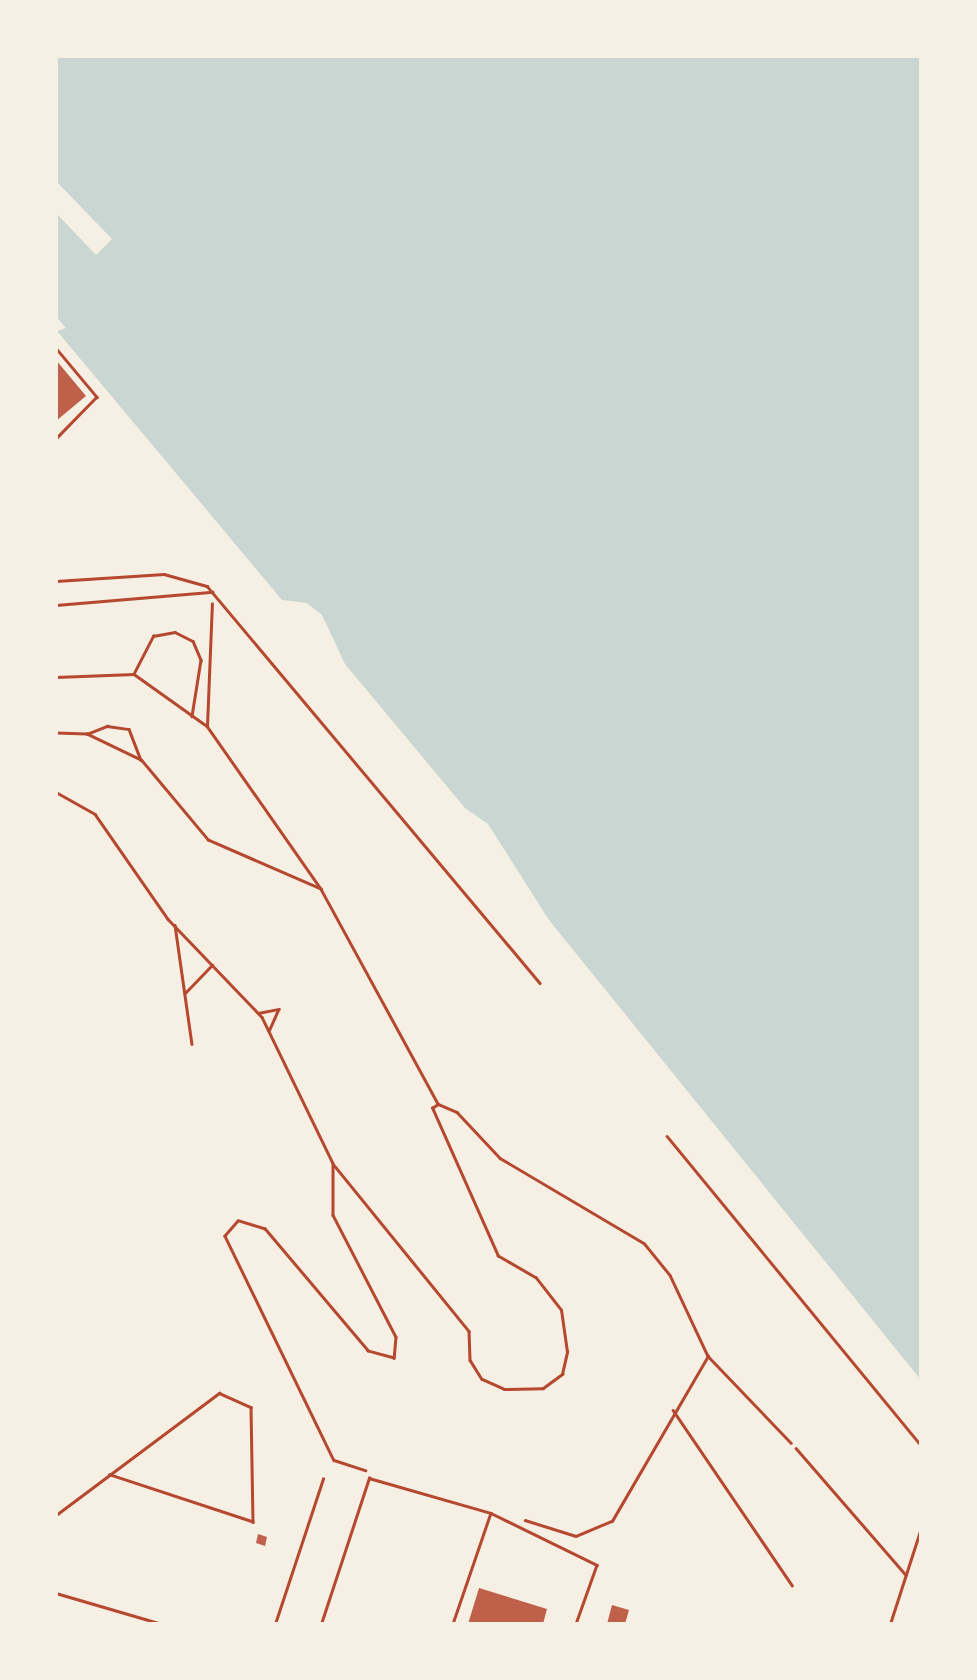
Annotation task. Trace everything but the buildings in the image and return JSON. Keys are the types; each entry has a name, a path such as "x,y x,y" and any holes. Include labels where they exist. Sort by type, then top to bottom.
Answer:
{"lane":[{"path":"56,348 97,397 56,439"},
{"path":"56,581 164,574 194,579 212,592 540,983"},
{"path":"56,605 212,592"},
{"path":"667,1136 921,1445"},
{"path":"56,1515 219,1393 251,1407 253,1522 110,1475"},
{"path":"796,1448 906,1574"},
{"path":"321,1624 369,1478 491,1513 597,1565 576,1624"},
{"path":"275,1624 323,1479"},
{"path":"453,1624 491,1513"},
{"path":"890,1624 921,1528"},
{"path":"56,1593 162,1624"}],"path":[{"path":"207,726 212,592"},
{"path":"134,674 153,636 175,632 193,641 201,660 192,716"},
{"path":"56,677 134,674 207,726 321,889 438,1104 457,1112 500,1158 644,1243 670,1275 708,1356 796,1448"},
{"path":"56,733 87,734 107,726 129,729 141,760 208,840 321,889"},
{"path":"87,734 141,760"},
{"path":"56,792 95,814 175,925 258,1013 333,1163 470,1331 470,1360 482,1378 503,1389 542,1388 562,1374 567,1352 561,1310 536,1278 498,1256 438,1130 432,1108 438,1104"},
{"path":"175,925 192,1044"},
{"path":"185,993 212,965"},
{"path":"258,1013 279,1009 268,1031"},
{"path":"333,1163 333,1215 396,1337 394,1358 368,1351 265,1230 238,1221 225,1236 334,1460 372,1472"},
{"path":"512,1516 576,1536 612,1521 673,1410 708,1356"},
{"path":"673,1410 792,1585"}],"shaded area":[{"path":"56,56 921,56 921,1380 549,920 488,824 465,808 345,664 322,615 307,603 282,600 57,331 66,328 56,316"}],"pier":[{"path":"56,181 112,239 96,255 56,213"}]}
